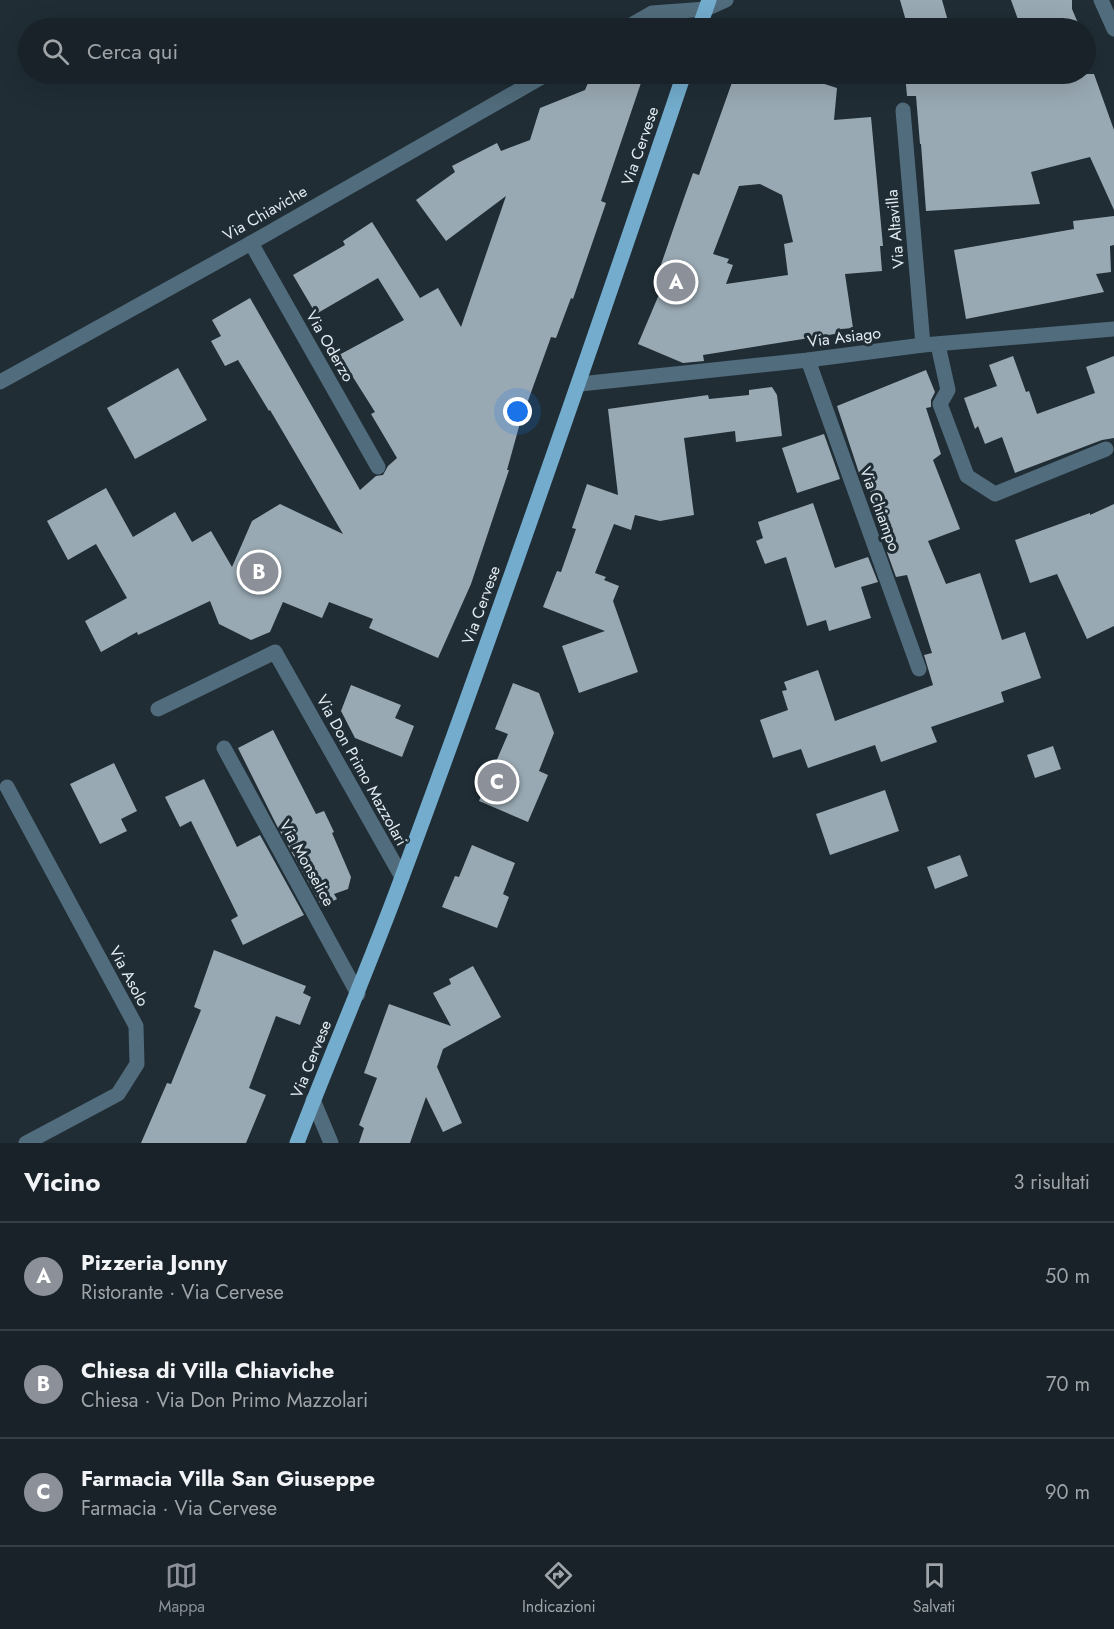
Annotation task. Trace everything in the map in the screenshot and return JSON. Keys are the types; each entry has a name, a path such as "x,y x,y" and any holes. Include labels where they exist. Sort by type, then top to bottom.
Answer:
{"main road":[{"name":"Via Cervese","path":"297,1143 358,994 402,877 579,384 681,84"}],"street":[{"path":"645,18 652,14 726,0"},
{"path":"1101,0 1114,29"},
{"name":"Via Chiaviche","path":"0,382 529,84"},
{"name":"Via Altavilla","path":"903,110 931,345 948,390 940,404 967,476 995,494 1106,449"},
{"name":"Via Oderzo","path":"250,243 378,467"},
{"name":"Via Asiago","path":"579,384 931,345 1114,329"},
{"name":"Via Chiampo","path":"808,360 919,669"},
{"name":"Via Don Primo Mazzolari","path":"158,709 275,652 402,877"},
{"name":"Via Monselice","path":"224,748 358,994"},
{"name":"Via Asolo","path":"2,784 136,1026 137,1064 118,1094 26,1143"},
{"path":"314,1100 331,1143"}],"building":[{"path":"900,0 942,0 947,18 905,18"},
{"path":"1011,0 1072,0 1072,9 1076,18 1017,18"},
{"path":"1096,80 1114,130 1114,210 1090,157 1031,172 1040,204 926,211 916,96 907,96 906,84 1096,84"},
{"path":"588,84 641,84 601,201 606,203 573,299 571,298 556,338 551,337 520,423 507,470 509,470 471,584 438,658 369,628 373,619 329,602 322,618 283,602 270,632 251,640 219,624 210,601 138,635 137,632 101,652 85,621 127,598 96,544 68,560 47,521 106,488 133,537 175,512 192,542 211,531 232,567 252,521 280,504 343,534 238,360 225,366 211,341 221,336 212,320 250,298 360,490 376,476 383,475 388,466 397,458 371,414 375,412 339,355 404,320 378,278 316,314 293,275 345,245 343,241 372,222 420,298 438,288 461,327 506,196 446,241 416,200 455,172 452,166 497,143 501,151 530,140 540,108 585,90"},
{"path":"731,84 824,84 837,88 834,120 871,117 883,246 880,246 882,271 845,274 853,328 841,329 841,333 703,355 704,361 683,363 638,344 663,285 655,282 693,173 699,175","holes":["760,184 782,195 793,242 784,244 788,275 726,284 733,265 727,263 729,259 713,254 739,186"]},
{"path":"1114,216 1114,245 1110,246 1111,272 1096,274 1104,292 966,319 954,250 1074,229 1073,221"},
{"path":"1013,356 1037,414 1095,393 1086,367 1114,356 1114,438 1102,440 1015,473 1002,437 985,444 978,426 975,429 964,398 997,386 989,365"},
{"path":"178,368 207,420 135,459 107,408"},
{"path":"926,370 935,392 931,400 931,407 926,408 941,454 933,460 960,529 928,541 946,584 980,573 1002,640 1025,632 1041,678 1001,692 1004,702 931,727 937,742 881,762 875,745 808,768 801,749 773,758 760,720 788,710 782,691 787,690 784,682 818,670 835,721 933,685 924,655 932,653 907,575 896,577 887,552 890,551 882,533 887,530 862,472 859,473 837,406"},
{"path":"772,387 777,395 782,436 736,442 735,431 684,438 694,515 660,521 635,515 631,530 614,524 595,573 606,577 604,580 619,586 613,601 638,672 579,693 562,646 605,631 543,607 557,571 561,572 576,529 572,528 587,484 618,495 608,409 708,395 709,399 749,395 749,390"},
{"path":"824,434 840,479 797,493 782,448"},
{"path":"813,503 835,568 868,557 878,582 861,587 871,618 829,631 826,620 807,626 786,557 765,564 756,541 763,538 758,522"},
{"path":"1114,504 1114,626 1087,639 1057,574 1030,583 1015,540 1090,513 1090,515"},
{"path":"513,683 539,693 554,733 539,771 548,775 528,822 479,801 508,734 495,729"},
{"path":"351,685 401,705 395,718 414,726 402,757 355,738 341,711"},
{"path":"273,730 316,814 324,811 351,877 348,889 334,894 337,899 322,907 277,826 238,748"},
{"path":"1053,746 1061,769 1035,778 1027,755"},
{"path":"114,763 137,811 121,819 127,831 100,844 70,784"},
{"path":"204,779 237,847 260,835 304,915 243,945 231,920 238,916 191,821 180,827 165,797"},
{"path":"885,790 899,831 830,855 816,814"},
{"path":"472,845 515,863 503,894 509,897 497,928 442,907 455,876 459,877"},
{"path":"960,855 968,876 935,889 927,867"},
{"path":"214,950 306,986 303,993 311,997 300,1025 276,1016 249,1088 266,1095 246,1143 141,1143 167,1083 171,1084 201,1010 194,1007"},
{"path":"473,966 501,1017 443,1049 437,1067 462,1123 443,1132 426,1097 410,1143 359,1143 364,1128 359,1125 377,1078 364,1073 389,1004 451,1026 433,993 451,984 449,979"}],"place":[{"name":"Pizzeria Jonny","path":"676,282"},
{"name":"Chiesa di Villa Chiaviche","path":"259,572"},
{"name":"Farmacia Villa San Giuseppe","path":"497,782"}]}
